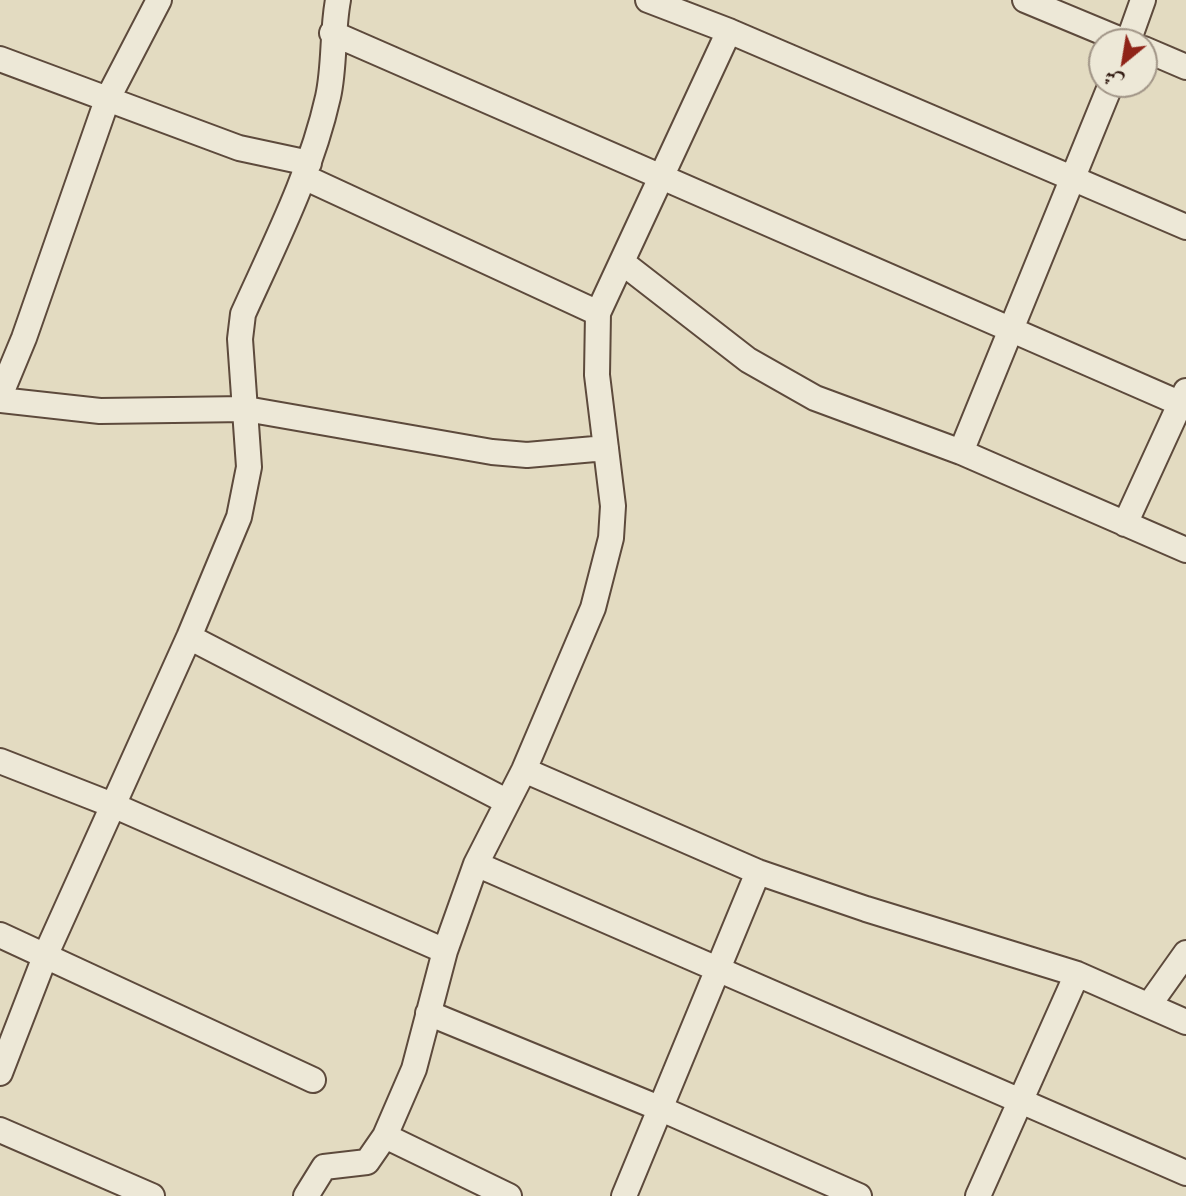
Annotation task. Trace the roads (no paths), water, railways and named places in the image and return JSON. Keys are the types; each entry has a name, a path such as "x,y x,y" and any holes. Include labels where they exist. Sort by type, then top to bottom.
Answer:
{"street":[{"path":"159,0 107,100 24,338 0,398 100,411 246,409 492,452 527,455 606,448"},
{"path":"0,1073 46,954 115,806 239,517 249,467 240,339 243,314 307,170 329,95 332,33 338,0"},
{"path":"648,0 729,31 1186,227"},
{"path":"1025,0 1093,28"},
{"path":"1132,28 1143,0"},
{"path":"306,1196 324,1167 367,1162 385,1136 414,1069 445,951 476,863 524,770 593,608 611,538 614,506 597,375 598,313 729,31"},
{"path":"332,33 1011,328 1184,400 1125,524"},
{"path":"1158,55 1186,67"},
{"path":"0,59 239,148 307,170 598,313"},
{"path":"961,452 1105,98"},
{"path":"623,263 769,374 815,398 961,452 1186,551"},
{"path":"189,637 506,801"},
{"path":"0,761 115,806 445,951"},
{"path":"524,770 758,872 866,909 1077,974 1186,1022"},
{"path":"476,863 1186,1173"},
{"path":"624,1196 715,969 758,872"},
{"path":"0,935 313,1080"},
{"path":"1149,1005 1186,953"},
{"path":"978,1196 1077,974"},
{"path":"428,1013 659,1108 859,1196"},
{"path":"0,1130 152,1196"},
{"path":"385,1136 509,1196"}]}
